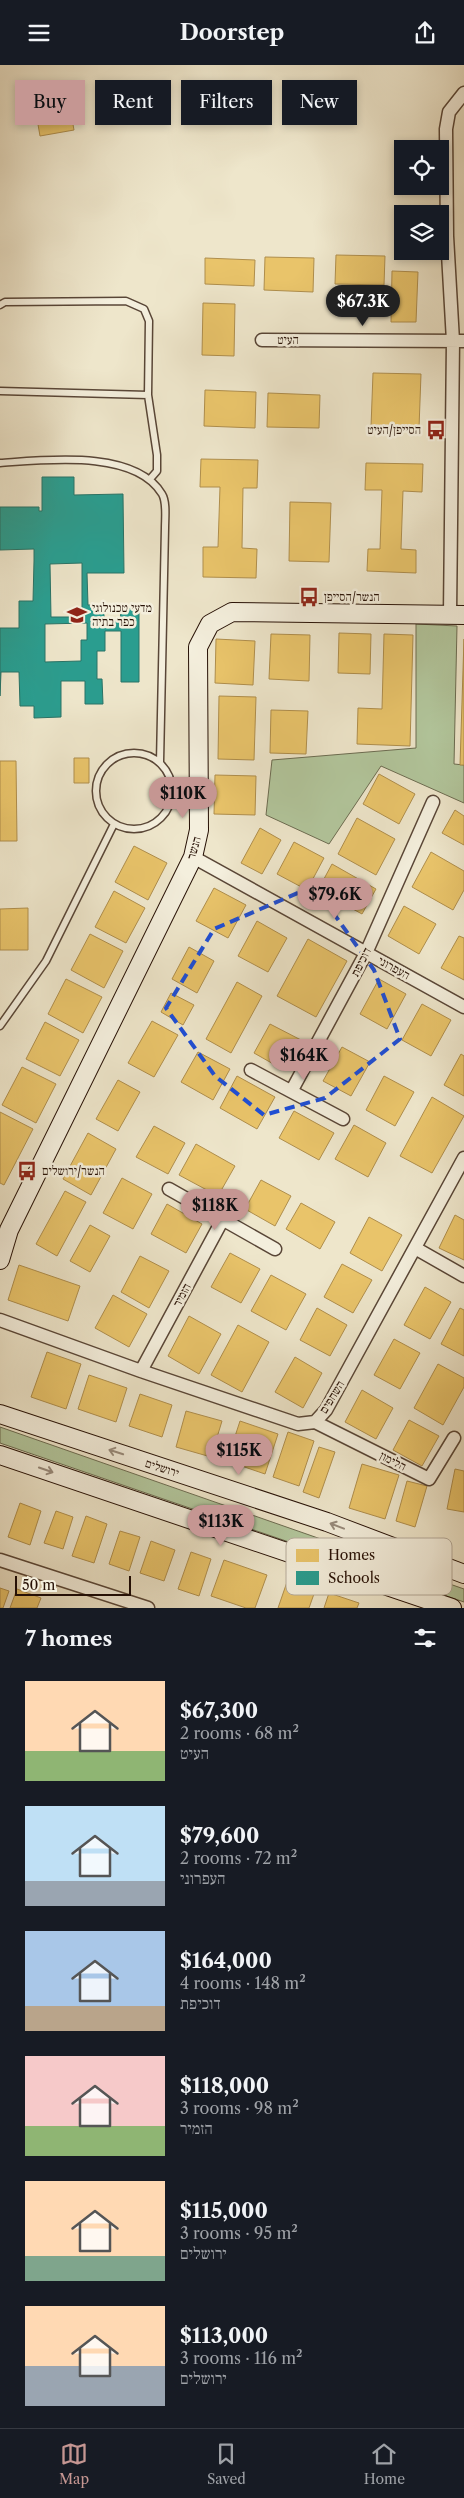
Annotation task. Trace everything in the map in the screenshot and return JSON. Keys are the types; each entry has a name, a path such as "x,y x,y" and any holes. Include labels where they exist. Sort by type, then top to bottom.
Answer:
{"main road":[{"name":"הנשר","path":"0,1260 9,1230 193,857 200,830 198,647 210,624 232,612 457,614"},
{"name":"ירושלים","path":"0,1414 327,1522 369,1538"},
{"path":"0,1455 286,1552"},
{"name":"ירושלים","path":"452,1569 464,1574"},
{"path":"414,1595 452,1608"}],"street":[{"path":"457,614 459,341 447,236 446,129 449,112 464,93"},
{"name":"העיט","path":"262,340 459,341"},
{"name":"דוכיפת","path":"292,1091 366,953 433,802"},
{"name":"העפרוני","path":"193,857 464,1007"},
{"path":"251,1070 343,1119"},
{"name":"השחפים","path":"0,1320 141,1371 298,1424 315,1422 326,1410 464,1158"},
{"path":"169,1189 276,1249"},
{"name":"הזמיר","path":"141,1371 222,1219"},
{"path":"415,1248 464,1276"},
{"name":"הלימון","path":"315,1422 429,1479 454,1438"},
{"path":"0,1560 148,1608"}],"lane":[{"path":"0,305 6,302 126,301 144,309 149,321 148,395 157,455 157,471 150,479"},
{"path":"0,391 148,395"},
{"path":"0,463 54,459 114,464 150,479 164,495 160,762"},
{"path":"137,752 150,755 160,762 168,773 172,784 172,797 164,814 150,826 138,829 126,829 114,824 104,816 98,805 97,779 103,768 112,759 124,753 137,752"},
{"path":"0,1026 46,961 114,824"}],"highlighted area":[{"path":"314,886 374,970 400,1039 325,1098 264,1115 215,1076 166,1008 214,929"}],"green space":[{"path":"416,624 457,626 454,764 464,765 464,803 381,766 329,844 266,815 272,760 416,748"},
{"path":"0,1427 318,1538 286,1538 286,1541 0,1443"},
{"path":"452,1585 464,1589 464,1602 444,1595 452,1595"}],"building: Homes":[{"path":"38,125 73,125 74,130 40,136"},
{"path":"336,255 385,256 384,285 335,284"},
{"path":"265,257 314,258 313,292 264,290"},
{"path":"205,258 255,260 254,286 205,284"},
{"path":"392,271 418,272 416,322 391,322"},
{"path":"203,303 235,304 234,356 202,355"},
{"path":"373,373 421,374 419,428 371,427"},
{"path":"205,390 256,392 255,428 204,426"},
{"path":"268,393 320,395 319,428 267,427"},
{"path":"201,459 258,460 257,488 243,488 242,548 257,549 256,578 203,577 203,547 218,547 220,487 200,487"},
{"path":"366,463 423,464 422,492 403,491 401,549 416,550 416,573 367,571 368,549 380,549 382,490 365,490"},
{"path":"290,502 331,503 329,562 289,561"},
{"path":"339,633 371,634 370,674 338,673"},
{"path":"271,634 310,635 309,681 269,679"},
{"path":"384,634 413,635 410,746 357,744 358,708 382,709"},
{"path":"216,639 255,641 253,685 215,683"},
{"path":"464,639 464,765 460,765"},
{"path":"219,696 256,697 254,760 218,759"},
{"path":"271,710 308,711 306,754 270,753"},
{"path":"74,758 89,758 89,783 74,783"},
{"path":"0,761 16,761 17,841 0,841"},
{"path":"379,774 415,794 399,824 363,804"},
{"path":"215,775 256,776 255,815 214,814"},
{"path":"455,810 464,816 464,845 442,833"},
{"path":"357,818 395,839 376,875 338,854"},
{"path":"260,828 281,840 262,874 241,863"},
{"path":"294,842 324,858 307,890 277,874"},
{"path":"134,846 167,863 148,900 115,882"},
{"path":"431,852 464,871 464,890 453,910 412,887"},
{"path":"332,864 376,889 362,914 318,890"},
{"path":"214,888 246,905 228,938 196,921"},
{"path":"114,891 145,908 126,943 95,927"},
{"path":"404,906 436,924 419,954 388,936"},
{"path":"28,908 28,950 0,950 0,909"},
{"path":"257,921 287,938 268,972 238,956"},
{"path":"90,934 123,951 104,988 71,970"},
{"path":"459,936 464,938 464,980 441,968"},
{"path":"308,939 347,961 316,1017 277,996"},
{"path":"189,947 214,961 197,993 172,979"},
{"path":"66,979 102,997 83,1033 48,1014"},
{"path":"379,979 406,994 387,1029 360,1014"},
{"path":"237,982 262,996 231,1053 206,1039"},
{"path":"171,993 194,1005 183,1025 161,1012"},
{"path":"422,1004 451,1020 431,1056 402,1040"},
{"path":"152,1021 178,1035 154,1077 128,1063"},
{"path":"45,1022 79,1040 60,1076 26,1059"},
{"path":"270,1024 301,1040 284,1070 254,1053"},
{"path":"342,1047 370,1062 351,1096 323,1081"},
{"path":"198,1052 230,1069 213,1100 181,1082"},
{"path":"461,1054 464,1056 464,1096 444,1085"},
{"path":"22,1067 56,1084 36,1123 2,1105"},
{"path":"237,1076 275,1097 257,1129 220,1108"},
{"path":"384,1076 414,1092 395,1126 366,1110"},
{"path":"118,1080 140,1092 118,1131 96,1119"},
{"path":"432,1097 464,1116 432,1173 400,1156"},
{"path":"294,1111 334,1133 319,1160 279,1138"},
{"path":"0,1112 33,1129 4,1185 0,1183"},
{"path":"354,1125 386,1143 368,1177 335,1159"},
{"path":"154,1126 185,1143 168,1174 136,1157"},
{"path":"88,1133 116,1149 91,1195 63,1179"},
{"path":"196,1144 235,1166 218,1196 179,1175"},
{"path":"122,1178 152,1194 133,1229 103,1213"},
{"path":"261,1180 291,1196 275,1226 245,1209"},
{"path":"65,1191 86,1202 57,1256 36,1244"},
{"path":"301,1203 335,1222 320,1249 286,1229"},
{"path":"167,1204 202,1224 186,1253 151,1234"},
{"path":"455,1215 464,1220 464,1260 439,1248"},
{"path":"369,1217 402,1235 382,1271 350,1253"},
{"path":"90,1225 110,1236 90,1272 70,1261"},
{"path":"230,1253 260,1269 241,1303 211,1287"},
{"path":"140,1256 169,1271 149,1308 121,1292"},
{"path":"342,1264 372,1280 353,1313 324,1297"},
{"path":"19,1265 80,1286 68,1321 8,1300"},
{"path":"271,1275 306,1294 286,1330 251,1311"},
{"path":"425,1287 451,1302 430,1339 404,1325"},
{"path":"113,1295 147,1314 129,1347 95,1328"},
{"path":"317,1308 347,1325 330,1356 300,1340"},
{"path":"460,1308 464,1310 464,1356 441,1344"},
{"path":"189,1316 221,1334 199,1374 168,1356"},
{"path":"238,1325 269,1342 242,1392 211,1375"},
{"path":"394,1339 420,1353 400,1389 374,1375"},
{"path":"47,1352 81,1364 66,1409 31,1397"},
{"path":"295,1357 322,1373 303,1408 275,1392"},
{"path":"438,1364 464,1378 464,1387 443,1425 414,1408"},
{"path":"89,1375 127,1388 116,1422 78,1409"},
{"path":"362,1390 393,1408 376,1439 345,1422"},
{"path":"140,1394 172,1405 162,1437 129,1426"},
{"path":"186,1411 222,1421 211,1457 176,1447"},
{"path":"409,1420 439,1436 422,1466 393,1450"},
{"path":"240,1421 278,1434 265,1474 227,1461"},
{"path":"288,1432 314,1441 299,1486 273,1477"},
{"path":"319,1447 335,1452 319,1498 303,1492"},
{"path":"362,1464 399,1475 385,1519 349,1508"},
{"path":"455,1469 464,1471 464,1512 447,1509"},
{"path":"407,1481 427,1486 415,1527 396,1521"},
{"path":"20,1503 41,1511 30,1545 8,1537"},
{"path":"56,1511 73,1517 63,1549 44,1543"},
{"path":"86,1516 107,1524 94,1563 72,1556"},
{"path":"120,1531 140,1537 129,1571 109,1564"},
{"path":"151,1541 175,1550 164,1581 140,1573"},
{"path":"191,1552 211,1559 199,1596 178,1589"},
{"path":"224,1560 267,1575 255,1608 246,1608 211,1596"},
{"path":"286,1585 286,1595 314,1595 309,1608 278,1608"},
{"path":"0,1588 9,1591 3,1608 0,1608"},
{"path":"17,1589 41,1598 37,1608 10,1608"},
{"path":"328,1595 335,1595 359,1603 357,1608 324,1608"}],"building: Schools":[{"path":"42,477 74,477 74,495 123,494 124,573 87,573 88,605 104,605 104,621 121,620 120,609 139,608 139,682 121,682 121,631 105,631 105,651 97,651 97,679 102,679 103,704 85,704 85,681 61,681 61,717 34,718 34,706 20,706 19,672 1,672 0,696 0,628 19,628 19,601 33,601 34,549 0,550 0,507 39,507 39,511 42,511","holes":["82,563 82,617 51,617 50,564","87,623 87,640 81,640 81,661 45,662 45,624"]}],"place":[{"name":"הסייפן/העיט","path":"436,430"},
{"name":"הנשר/הסייפן","path":"309,597"},
{"name":"מדעי טכנולוגי כפר בתיה","path":"77,615"},
{"name":"הנשר/ירושלים","path":"27,1171"}]}
